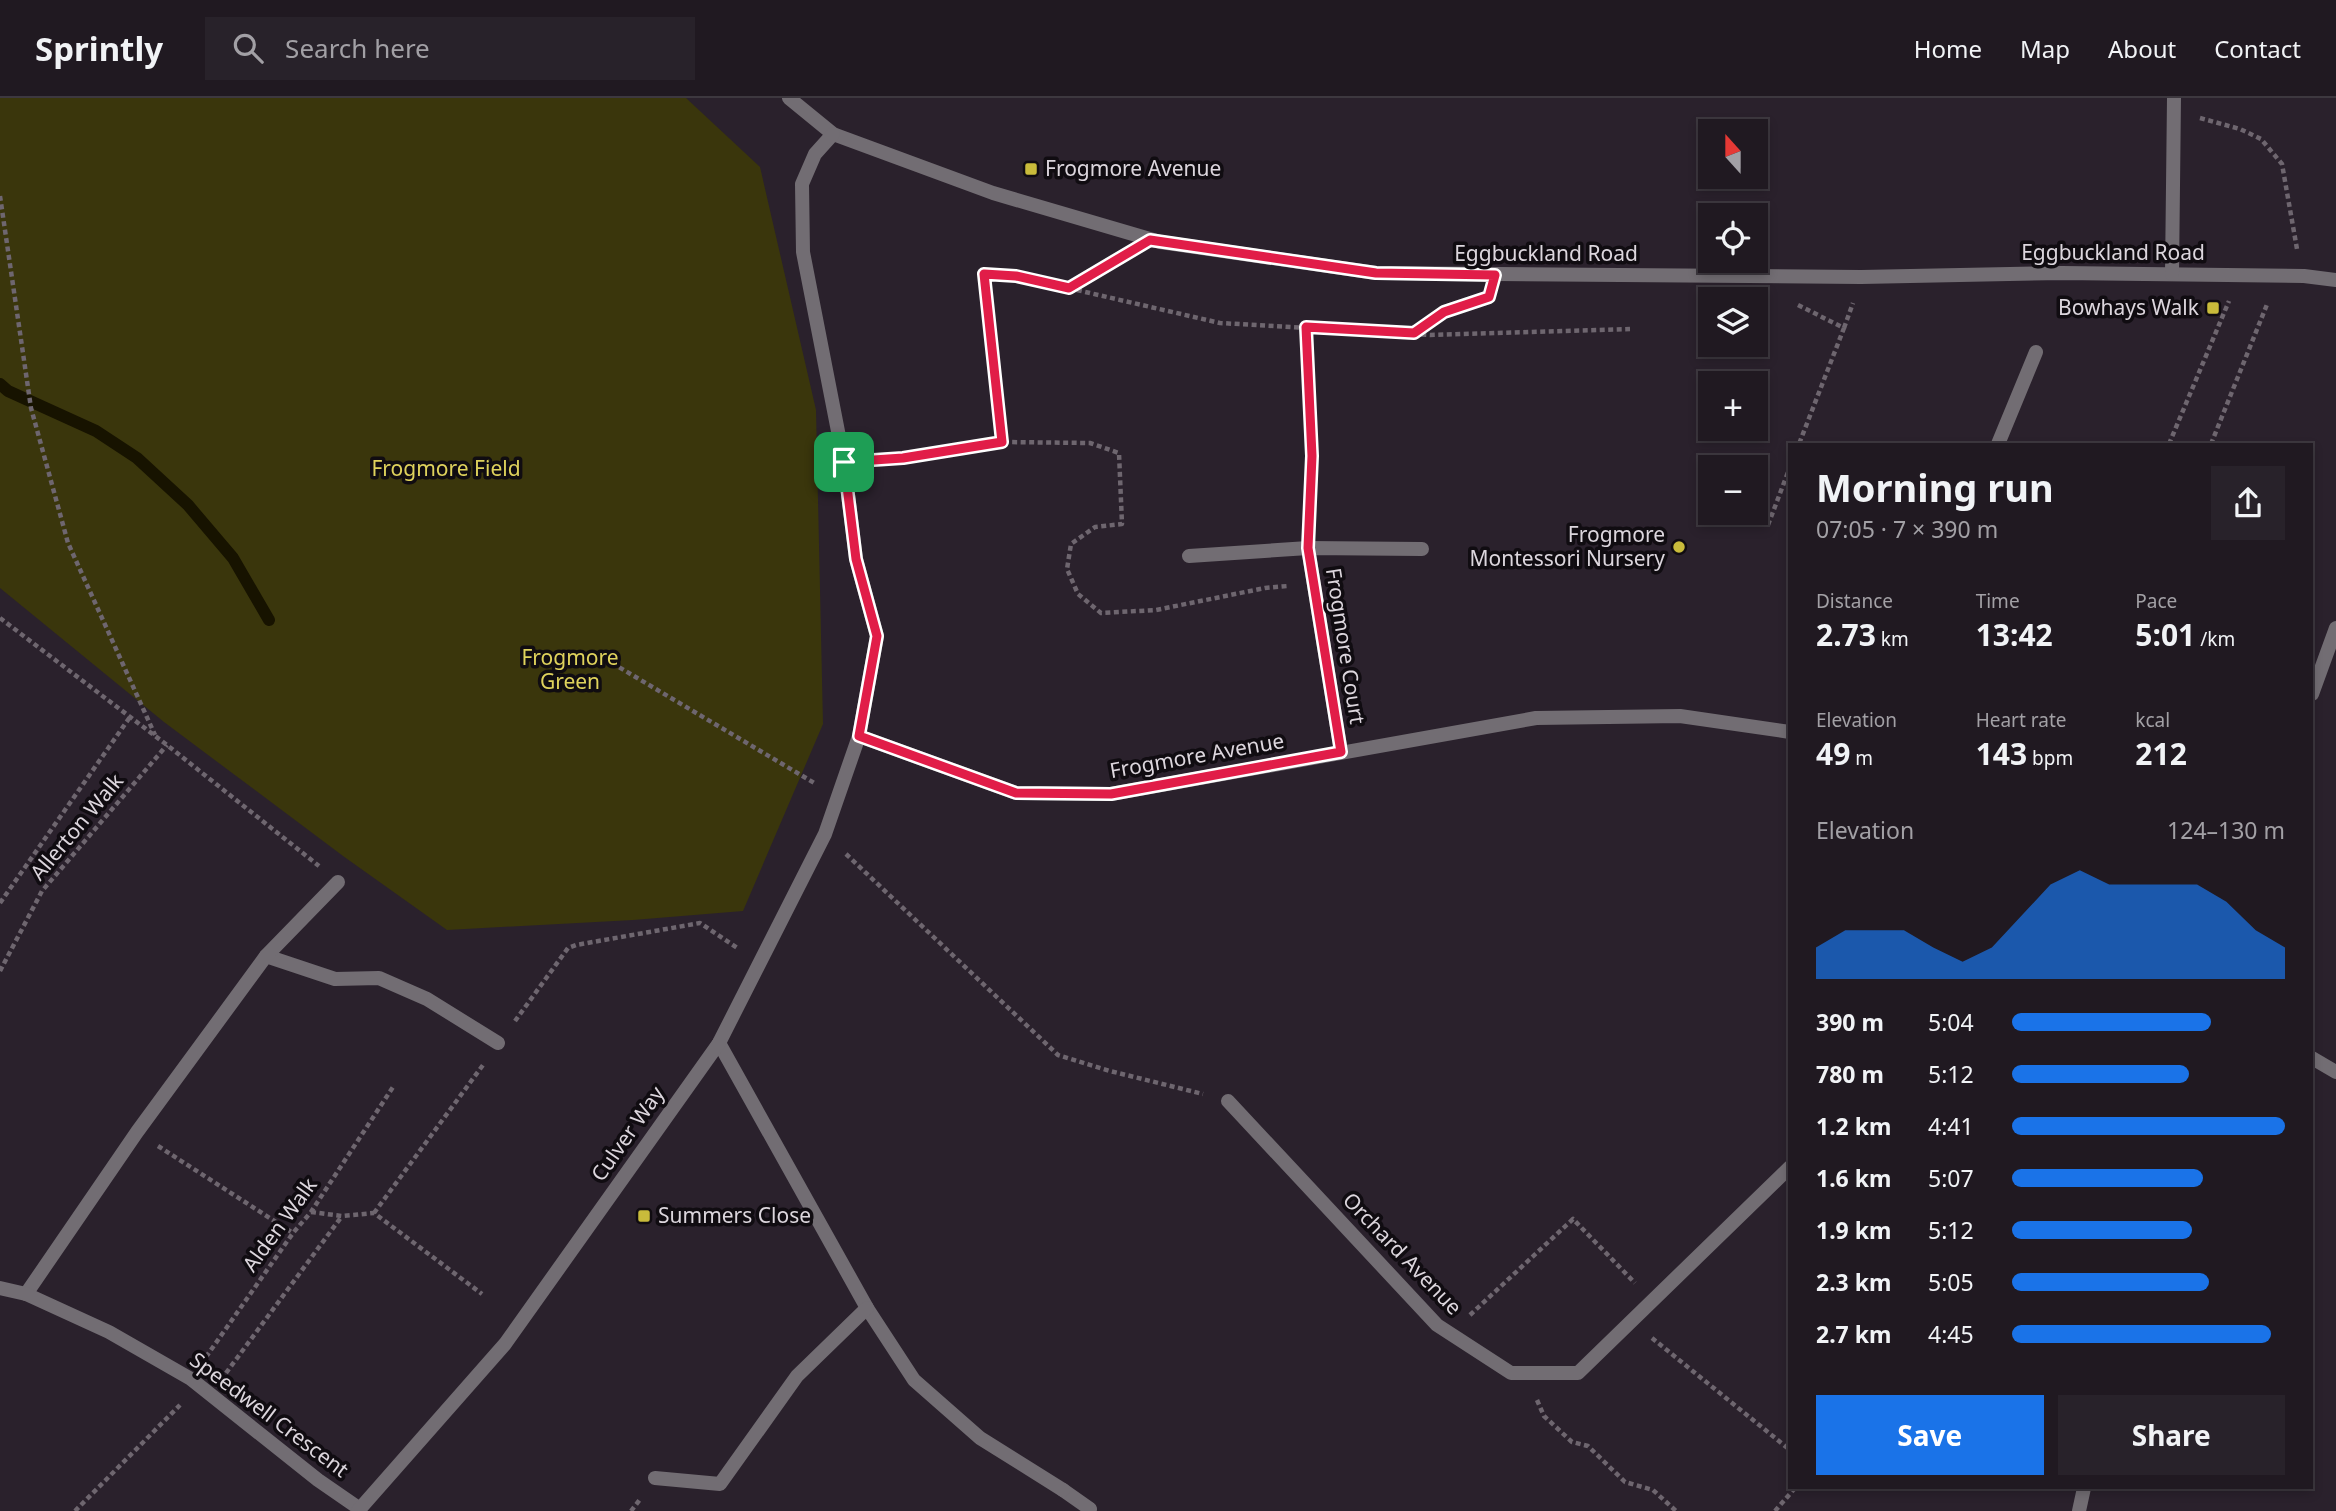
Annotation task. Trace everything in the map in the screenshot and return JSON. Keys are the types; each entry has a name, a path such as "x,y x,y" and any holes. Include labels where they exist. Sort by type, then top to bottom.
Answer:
{"street":[{"name":"Eggbuckland Road","path":"789,98 832,134 993,193 1150,240 1376,273 1861,277 2062,272 2304,276 2336,279"},
{"path":"2172,274 2174,98"},
{"path":"832,134 815,154 802,184 803,252 844,462 856,559 877,636 859,736"},
{"path":"1998,443 2036,352"},
{"name":"Frogmore Court","path":"1308,548 1341,752"},
{"name":"Frogmore Court","path":"1189,556 1308,548 1422,550"},
{"path":"2313,691 2336,628"},
{"name":"Frogmore Avenue","path":"859,736 1016,793 1111,794 1536,718 1680,716 1788,732"},
{"name":"Culver Way","path":"359,1510 505,1344 719,1043 825,834 859,736"},
{"path":"26,1294 137,1132 267,956 338,882"},
{"path":"267,956 335,979 379,978 427,999 498,1044"},
{"path":"719,1043 867,1308 914,1380 980,1438 1090,1508 1089,1511"},
{"path":"2313,1059 2336,1072"},
{"name":"Orchard Avenue","path":"1228,1101 1437,1325 1511,1373 1578,1373 1788,1169"},
{"name":"Speedwell Crescent","path":"0,1288 26,1294 109,1332 200,1387 359,1510"},
{"path":"655,1478 720,1484 797,1376 867,1308"},
{"path":"2079,1511 2084,1489"}],"path":[{"path":"2174,117 2213,121 2240,129 2261,139 2282,164 2292,228 2304,276"},
{"path":"0,196 27,390 68,542 155,735"},
{"path":"1069,288 1150,240"},
{"path":"1002,442 984,274 1016,276 1220,323 1414,333 1630,329"},
{"path":"1414,333 1444,312 1489,297 1495,275"},
{"path":"2169,443 2240,275"},
{"path":"2211,443 2279,276"},
{"path":"1787,300 1844,328 1799,443"},
{"path":"1306,327 1312,456 1308,548"},
{"path":"844,462 903,458 1002,442 1090,443 1119,453 1122,524 1095,527 1071,544 1067,569 1078,594 1101,613 1156,610 1265,588 1314,585"},
{"path":"1768,525 1788,472"},
{"path":"0,618 155,735 338,882"},
{"path":"612,663 838,797"},
{"name":"Allerton Walk","path":"0,903 130,717"},
{"name":"Allerton Walk","path":"0,971 42,891 167,745"},
{"path":"825,834 1058,1055 1228,1101"},
{"path":"374,1213 568,948 700,923 746,954 762,959"},
{"name":"Alden Walk","path":"200,1387 293,1233 311,1212 393,1087"},
{"path":"137,1132 293,1233"},
{"path":"311,1212 342,1216 374,1213 482,1294"},
{"name":"Alden Walk","path":"200,1387 342,1216"},
{"path":"1450,1334 1573,1219 1653,1301"},
{"path":"1634,1318 1657,1343 1788,1448"},
{"path":"1526,1373 1544,1416 1572,1442 1588,1446 1625,1482 1653,1490 1676,1511"},
{"path":"75,1511 200,1387"},
{"path":"1775,1511 1794,1489"}],"green space":[{"name":"Frogmore Field","path":"0,98 686,98 760,167 816,410 823,724 743,911 447,930 164,722 0,588"}],"waterway":[{"path":"0,384 8,391 96,431 137,458 188,505 233,558 269,620"}],"place":[{"name":"Frogmore Avenue","path":"1031,169"},
{"name":"Bowhays Walk","path":"2213,308"},
{"name":"Frogmore Montessori Nursery","path":"1679,547"},
{"name":"Summers Close","path":"644,1216"}],"route":[{"path":"1150,240 1376,273 1495,275 1489,297 1444,312 1414,333 1306,327 1312,456 1308,548 1341,752 1111,794 1016,793 859,736 877,636 856,559 844,462 903,458 1002,442 984,274 1016,276 1069,288 1150,240"}],"park label":[{"name":"Frogmore Green","path":"570,670"}]}
